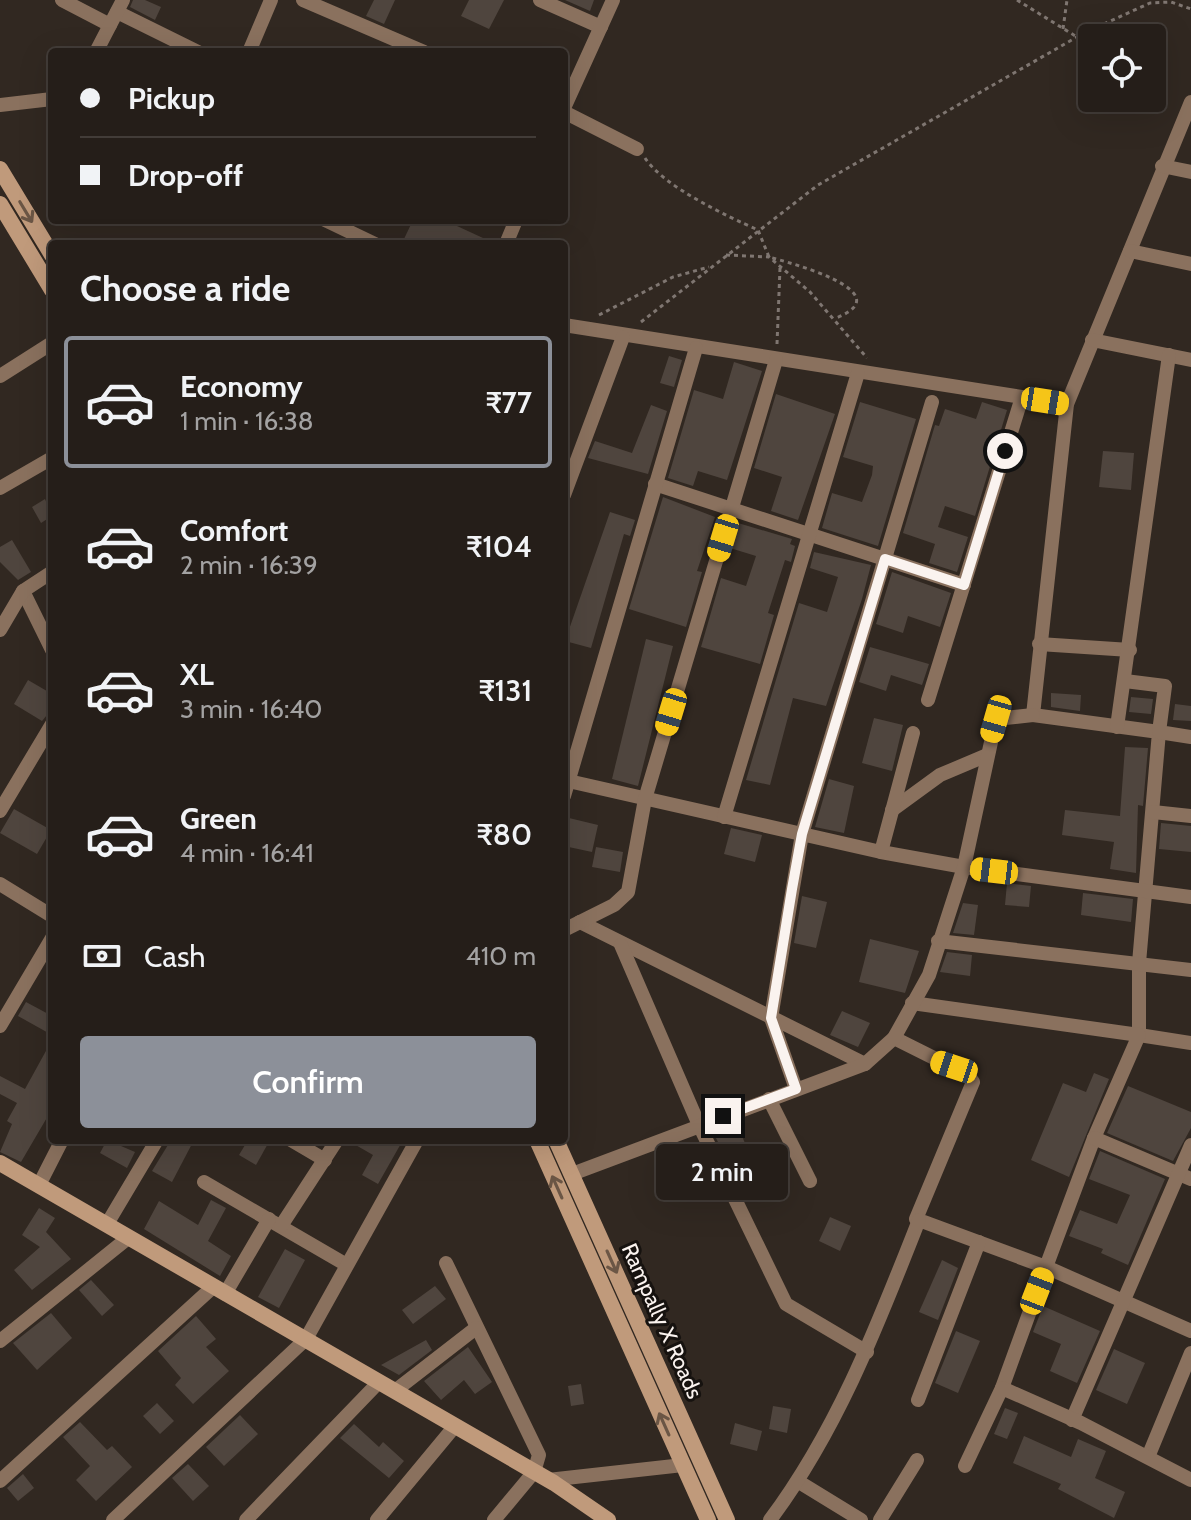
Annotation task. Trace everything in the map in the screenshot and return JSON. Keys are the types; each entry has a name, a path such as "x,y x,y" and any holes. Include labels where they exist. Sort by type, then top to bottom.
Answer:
{"main road":[{"path":"0,169 48,248"},
{"path":"0,204 48,283"},
{"path":"539,1144 708,1520"},
{"name":"Rampally X Roads","path":"558,1144 727,1520"},
{"path":"0,1163 396,1390 541,1476 608,1520"}],"street":[{"path":"62,0 117,12 190,48"},
{"path":"251,48 271,0"},
{"path":"303,0 415,48"},
{"path":"540,0 601,27"},
{"path":"568,101 613,0"},
{"path":"98,48 117,12"},
{"path":"0,105 48,99"},
{"path":"1033,715 1067,404 1162,166 1191,104"},
{"path":"568,112 637,149"},
{"path":"1162,166 1191,172"},
{"path":"333,224 367,240"},
{"path":"1130,251 1191,264"},
{"path":"572,327 1067,404"},
{"path":"568,484 623,337"},
{"path":"1092,340 1191,360"},
{"path":"0,376 48,346"},
{"path":"568,775 696,348"},
{"path":"1117,727 1169,355"},
{"path":"568,928 614,905 628,892 645,799 776,360"},
{"path":"724,817 858,373"},
{"path":"928,700 1022,397"},
{"path":"796,1089 771,1018 802,834 932,402"},
{"path":"0,488 48,460"},
{"path":"655,484 964,585"},
{"path":"0,630 23,591 48,575"},
{"path":"23,591 48,642"},
{"path":"1039,644 1130,650"},
{"path":"965,1466 1002,1388 1094,1138 1139,1035 1139,963 1165,686 1125,681"},
{"path":"572,1174 865,1064 894,1038 929,975 964,867 985,756 996,719 1033,715 1191,737"},
{"path":"0,811 48,731"},
{"path":"881,852 913,733"},
{"path":"892,810 940,775 985,756"},
{"path":"568,786 964,867 1191,897"},
{"path":"1153,812 1191,816"},
{"path":"0,884 48,914"},
{"path":"580,922 865,1064"},
{"path":"938,941 1191,970"},
{"path":"0,1026 48,945"},
{"path":"621,945 699,1125 786,1304 867,1352"},
{"path":"912,1003 1191,1043"},
{"path":"894,1038 968,1075 973,1082 925,1191 916,1219 1046,1267 1191,1331"},
{"path":"769,1099 810,1181"},
{"path":"1094,1138 1184,1176"},
{"path":"39,1185 60,1144"},
{"path":"107,1224 155,1144"},
{"path":"298,1144 325,1160"},
{"path":"0,1481 219,1291 335,1144"},
{"path":"113,1520 306,1339 345,1264 415,1144"},
{"path":"1072,1420 1184,1176 1191,1145"},
{"path":"204,1182 345,1264"},
{"path":"770,1520 799,1482 867,1352 919,1220"},
{"path":"0,1341 128,1238"},
{"path":"918,1400 979,1242"},
{"path":"446,1263 537,1450 541,1476"},
{"path":"396,1390 476,1328"},
{"path":"1148,1457 1191,1353"},
{"path":"246,1520 379,1382"},
{"path":"1002,1388 1191,1480"},
{"path":"377,1520 455,1426"},
{"path":"880,1520 917,1460"},
{"path":"494,1520 541,1476 683,1465"},
{"path":"799,1482 861,1520"}],"path":[{"path":"1017,0 1077,37"},
{"path":"1063,29 1067,0"},
{"path":"623,337 818,185 1077,37 1151,2 1171,2 1191,9"},
{"path":"637,149 649,165 674,183 728,217 758,230 769,257 836,318 849,339 887,377"},
{"path":"725,255 769,257 810,268 847,285 853,293 853,306 847,314 836,318"},
{"path":"776,360 780,266"},
{"path":"572,327 660,284 710,267"}],"building":[{"path":"133,0 145,0 161,7 155,20 130,7"},
{"path":"374,0 395,0 384,24 366,16"},
{"path":"469,0 504,0 489,29 461,16"},
{"path":"565,0 594,0 590,11"},
{"path":"411,224 453,224 487,240 406,240"},
{"path":"669,356 682,360 674,387 660,383"},
{"path":"734,362 762,371 727,480 698,471 693,486 668,478 694,390 723,399"},
{"path":"776,394 835,414 798,520 771,511 782,477 754,468"},
{"path":"860,402 916,419 878,546 822,528 832,493 862,502 872,475 873,466 843,457"},
{"path":"982,402 1007,410 975,516 945,506 938,527 968,537 957,572 929,563 935,544 903,533 935,425 939,426 945,409 976,419"},
{"path":"651,405 667,411 648,474 588,458 595,441 632,453"},
{"path":"1103,451 1134,453 1131,490 1099,487"},
{"path":"663,497 715,517 697,571 702,572 686,627 629,609"},
{"path":"45,499 48,519 41,523 32,507"},
{"path":"610,512 635,520 630,536 624,534 591,648 568,642 568,632"},
{"path":"738,523 792,539 790,544 795,546 791,562 785,560 768,613 774,615 760,664 701,647 721,578 746,586 756,556 730,548"},
{"path":"12,540 31,572 18,580 0,562 0,547"},
{"path":"814,552 871,565 862,599 826,706 793,698 770,785 746,780 799,603 827,612 838,577 810,568"},
{"path":"892,572 951,593 940,627 908,616 903,633 876,624"},
{"path":"646,639 673,646 638,786 612,779"},
{"path":"870,647 929,664 922,685 891,675 886,691 859,682"},
{"path":"28,680 48,692 48,714 42,721 14,704"},
{"path":"1051,693 1081,695 1080,711 1051,707"},
{"path":"1131,697 1153,699 1151,714 1129,712"},
{"path":"1175,704 1191,706 1191,721 1173,720"},
{"path":"874,718 903,725 892,771 862,763"},
{"path":"1125,747 1148,748 1143,806 1138,805 1136,873 1110,869 1114,842 1062,835 1065,810 1120,816"},
{"path":"829,779 854,786 844,833 815,827"},
{"path":"14,809 48,828 48,835 37,854 0,833"},
{"path":"569,818 598,825 592,852 568,847"},
{"path":"1161,823 1191,826 1191,852 1159,849"},
{"path":"731,828 762,835 755,862 724,854"},
{"path":"596,847 623,852 620,872 592,867"},
{"path":"1007,883 1031,886 1029,907 1005,905"},
{"path":"1083,893 1133,899 1131,922 1081,915"},
{"path":"802,896 827,902 816,948 794,943"},
{"path":"963,903 978,905 974,935 953,933"},
{"path":"870,939 919,951 905,993 859,982"},
{"path":"947,952 972,955 970,976 940,972"},
{"path":"26,1002 48,1014 48,1033 18,1016"},
{"path":"842,1011 870,1023 858,1047 830,1035"},
{"path":"48,1047 48,1116 21,1162 0,1152 12,1124 7,1121 17,1103 0,1094 0,1076 25,1089"},
{"path":"1094,1073 1109,1079 1069,1177 1031,1160 1063,1083 1086,1092"},
{"path":"1128,1086 1191,1112 1191,1128 1173,1161 1107,1133"},
{"path":"737,1123 746,1146 725,1156 713,1132"},
{"path":"105,1144 116,1144 135,1152 127,1168 100,1153"},
{"path":"169,1144 192,1144 172,1182 152,1171"},
{"path":"246,1144 268,1144 256,1165 239,1155"},
{"path":"354,1144 401,1144 378,1184 362,1175 373,1155"},
{"path":"1100,1151 1165,1179 1128,1265 1101,1253 1103,1249 1069,1236 1080,1210 1117,1224 1130,1195 1089,1179"},
{"path":"211,1200 226,1208 208,1241 231,1256 220,1276 144,1229 159,1201 198,1225"},
{"path":"39,1208 55,1218 46,1232 71,1259 32,1290 14,1270 40,1247 22,1235"},
{"path":"830,1217 851,1226 840,1251 819,1241"},
{"path":"285,1249 305,1260 279,1308 258,1297"},
{"path":"942,1260 958,1268 938,1320 919,1312"},
{"path":"91,1280 114,1305 102,1316 79,1290"},
{"path":"435,1286 446,1299 413,1324 402,1310"},
{"path":"1043,1306 1100,1331 1077,1383 1050,1371 1061,1344 1033,1332"},
{"path":"51,1313 72,1338 37,1370 13,1343"},
{"path":"196,1316 216,1339 206,1347 229,1371 193,1404 175,1385 181,1378 158,1351"},
{"path":"956,1331 980,1341 958,1393 935,1383"},
{"path":"426,1340 432,1350 399,1375 381,1365"},
{"path":"468,1347 492,1382 475,1394 464,1380 441,1400 424,1381"},
{"path":"1114,1349 1145,1363 1127,1404 1096,1390"},
{"path":"581,1384 584,1404 571,1406 568,1386"},
{"path":"157,1403 174,1421 160,1434 143,1416"},
{"path":"773,1406 791,1409 787,1433 769,1429"},
{"path":"1005,1408 1018,1413 1007,1439 994,1434"},
{"path":"240,1415 258,1434 224,1466 206,1447"},
{"path":"80,1422 107,1450 112,1446 132,1467 96,1501 76,1480 90,1466 63,1437"},
{"path":"735,1423 762,1431 757,1451 730,1444"},
{"path":"354,1424 379,1447 383,1442 404,1461 389,1478 340,1438"},
{"path":"1024,1436 1071,1457 1078,1439 1106,1451 1095,1478 1125,1492 1114,1518 1058,1489 1061,1484 1013,1463"},
{"path":"188,1464 209,1486 193,1501 172,1478"},
{"path":"23,1474 34,1488 18,1501 7,1488"}],"route":[{"path":"723,1116 796,1089 771,1018 792,889 802,834 885,559 964,585 1005,451"}]}
